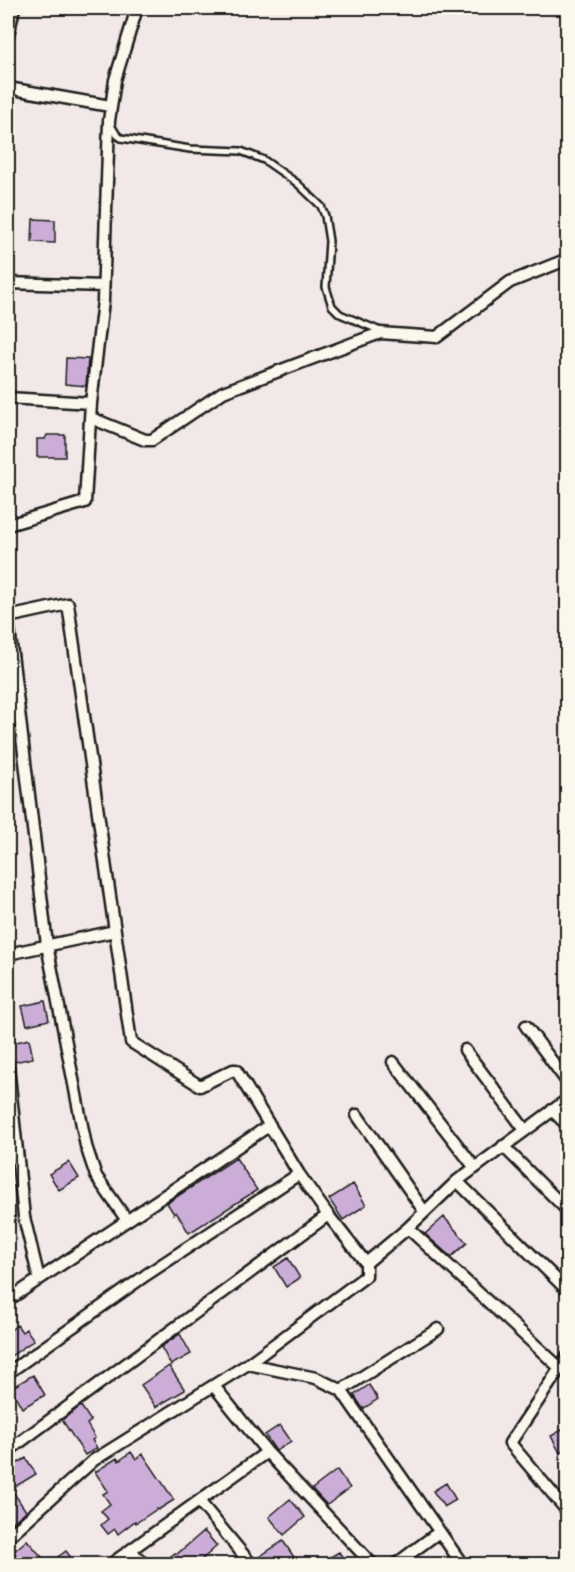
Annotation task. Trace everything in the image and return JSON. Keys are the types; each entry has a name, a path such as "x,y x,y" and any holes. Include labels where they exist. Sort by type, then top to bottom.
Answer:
{"street":[{"path":"8,35 14,8"},
{"path":"8,525 85,502 91,403 103,286 109,122 115,80 137,8"},
{"path":"8,88 111,106"},
{"path":"91,418 145,440 152,440 223,392 383,332 437,337 510,282 567,259"},
{"path":"8,283 103,286"},
{"path":"8,398 91,403"},
{"path":"8,1537 94,1460 248,1364 366,1276 366,1263 299,1174 236,1070 200,1086 131,1042 68,604 8,618 47,945 90,1161 96,1176 126,1219"},
{"path":"8,954 115,931"},
{"path":"526,1026 567,1083"},
{"path":"465,1050 525,1130"},
{"path":"393,1062 475,1168"},
{"path":"8,1066 24,1217 39,1279"},
{"path":"366,1263 408,1228 457,1181 567,1099"},
{"path":"552,1110 567,1126"},
{"path":"357,1115 424,1211"},
{"path":"8,1300 126,1219 270,1125"},
{"path":"503,1146 567,1211"},
{"path":"8,1373 146,1275 299,1174"},
{"path":"457,1181 567,1291"},
{"path":"8,1451 328,1215"},
{"path":"408,1228 560,1368"},
{"path":"341,1390 438,1329"},
{"path":"567,1356 510,1443 567,1512"},
{"path":"248,1364 323,1380 341,1390 462,1564"},
{"path":"214,1386 267,1452 372,1564"},
{"path":"111,1564 267,1452"},
{"path":"199,1501 251,1564"},
{"path":"396,1564 439,1532"},
{"path":"131,1550 143,1564"}],"lane":[{"path":"109,122 119,138 190,149 245,152 264,160 297,183 321,206 325,216 329,241 326,287 332,306 340,314 383,332"}],"building":[{"path":"33,219 55,220 55,243 32,242"},
{"path":"66,358 88,359 86,386 65,384"},
{"path":"47,435 65,435 65,457 37,457 37,439 45,439"},
{"path":"45,1001 49,1020 27,1025 22,1006"},
{"path":"29,1039 33,1058 14,1062 10,1059 8,1044"},
{"path":"236,1158 257,1190 189,1233 176,1212 174,1214 167,1203"},
{"path":"69,1162 79,1178 59,1190 49,1174"},
{"path":"353,1184 366,1205 343,1220 329,1199"},
{"path":"444,1217 467,1243 451,1257 425,1234"},
{"path":"288,1258 300,1278 286,1287 274,1267"},
{"path":"17,1325 22,1332 26,1329 34,1340 8,1358 8,1332"},
{"path":"180,1334 191,1354 171,1365 161,1347"},
{"path":"169,1366 185,1390 156,1407 141,1385"},
{"path":"33,1375 45,1395 22,1408 11,1388"},
{"path":"369,1385 378,1399 363,1409 354,1395"},
{"path":"81,1406 91,1421 87,1424 95,1438 92,1440 97,1448 85,1455 62,1420"},
{"path":"280,1425 291,1441 276,1451 265,1435"},
{"path":"567,1427 567,1449 560,1453 551,1436"},
{"path":"131,1452 136,1459 143,1454 174,1500 136,1523 135,1521 118,1534 115,1529 108,1534 101,1525 108,1519 101,1511 110,1504 103,1494 108,1491 95,1472 117,1458 119,1461"},
{"path":"26,1458 36,1474 11,1489 26,1511 8,1526 8,1469"},
{"path":"337,1470 350,1488 327,1505 312,1489"},
{"path":"446,1483 456,1500 444,1507 433,1491"},
{"path":"290,1499 305,1517 284,1535 269,1517"},
{"path":"204,1531 217,1546 197,1564 161,1564 175,1553 177,1554"},
{"path":"27,1540 48,1564 23,1564 13,1552"},
{"path":"283,1541 294,1557 289,1560 294,1564 265,1564 259,1557"},
{"path":"66,1551 76,1564 48,1564"},
{"path":"339,1552 347,1564 318,1564"}]}
